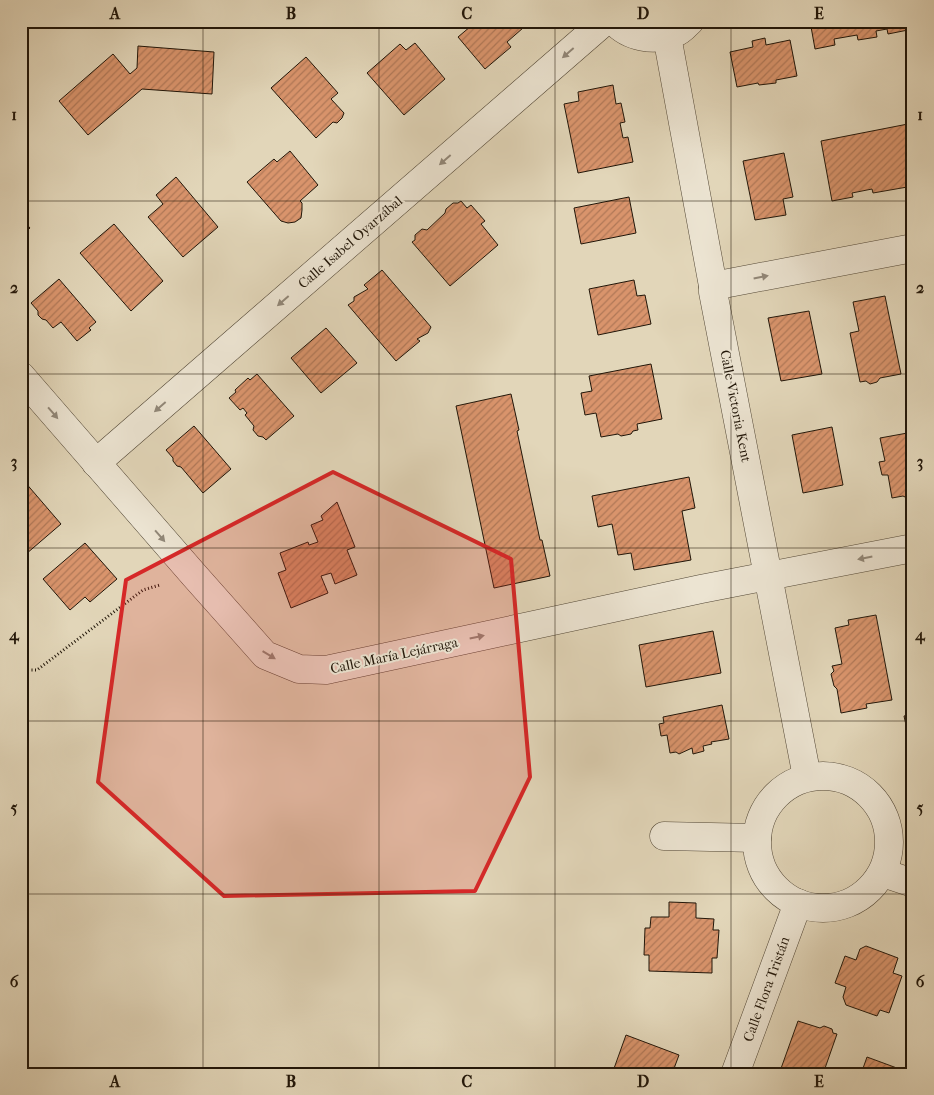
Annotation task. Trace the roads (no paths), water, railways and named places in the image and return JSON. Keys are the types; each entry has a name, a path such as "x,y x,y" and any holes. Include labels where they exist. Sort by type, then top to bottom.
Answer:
{"street":[{"name":"Calle Isabel Oyarzábal","path":"96,463 605,21"},
{"path":"614,21 617,25 634,35 649,38 667,36 677,32 690,21"},
{"name":"Calle Victoria Kent","path":"667,36 713,292 807,776"},
{"path":"713,286 913,248"},
{"name":"Calle María Lejárraga","path":"21,376 265,655 299,669 326,670 701,589 913,548"},
{"path":"831,775 854,782 877,801 888,821 890,851 883,873 868,891 848,904 820,909 798,904 777,890 763,871 756,851 757,828 763,812 776,793 807,776 831,775"},
{"path":"664,836 757,838"},
{"path":"883,873 913,883"},
{"name":"Calle Flora Tristán","path":"735,1074 798,904"}]}
